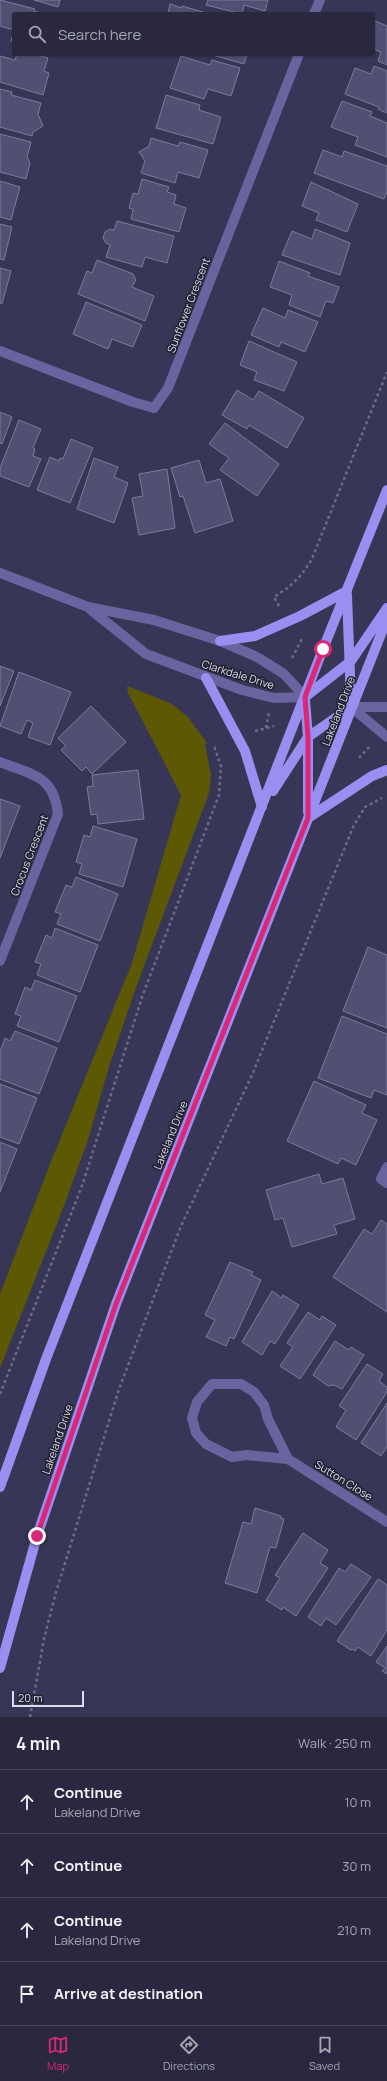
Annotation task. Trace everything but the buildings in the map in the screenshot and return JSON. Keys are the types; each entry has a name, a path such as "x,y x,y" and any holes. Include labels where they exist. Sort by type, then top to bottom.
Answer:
{"main road":[{"path":"0,1487 46,1359 387,490"},
{"path":"220,641 255,636 300,616 347,591"},
{"path":"262,808 308,737 351,706 351,661 347,591"},
{"path":"305,697 351,661 387,608"},
{"name":"Lakeland Drive","path":"0,1668 37,1536 116,1304 351,706 387,619"},
{"path":"206,678 245,751 262,808"},
{"path":"305,697 308,737 308,818"},
{"path":"308,818 372,776 387,770"}],"street":[{"path":"315,12 320,0"},
{"name":"Sunflower Crescent","path":"0,351 133,402 154,408 168,388 298,56"},
{"name":"Clarkdale Drive","path":"0,573 88,607 154,620 220,641 257,657 284,674 305,697"},
{"name":"Clarkdale Drive","path":"88,607 146,654 206,678 242,690 274,698 305,697"},
{"path":"351,706 387,707"},
{"path":"351,706 387,737"},
{"name":"Crocus Crescent","path":"0,762 38,777 50,785 57,800 58,814 0,961"},
{"path":"387,1167 381,1179 387,1183"},
{"name":"Sutton Close","path":"288,1459 268,1419 264,1405 254,1392 241,1384 212,1384 204,1391 197,1402 192,1418 196,1433 206,1444 232,1457 247,1455 288,1459 387,1522"}],"path":[{"path":"281,612 274,597 301,575 310,561 387,372"},
{"path":"296,636 306,641"},
{"path":"289,662 302,639"},
{"path":"266,728 270,709"},
{"path":"255,731 276,726"},
{"path":"359,758 375,740"},
{"path":"0,1394 82,1186 142,997 219,795 221,766 214,746 216,746"},
{"path":"356,755 363,761"},
{"path":"30,1717 44,1639 72,1538 119,1389 180,1226 252,1076 354,825 365,807 382,798"}],"shaded area":[{"path":"127,686 170,703 188,717 207,743 205,744 211,775 209,793 135,990 108,1070 88,1140 62,1211 0,1368 0,1294 50,1164 132,963 181,795 128,693"}],"route":[{"path":"37,1536 116,1304 308,818 308,737 305,697 323,649"}]}
